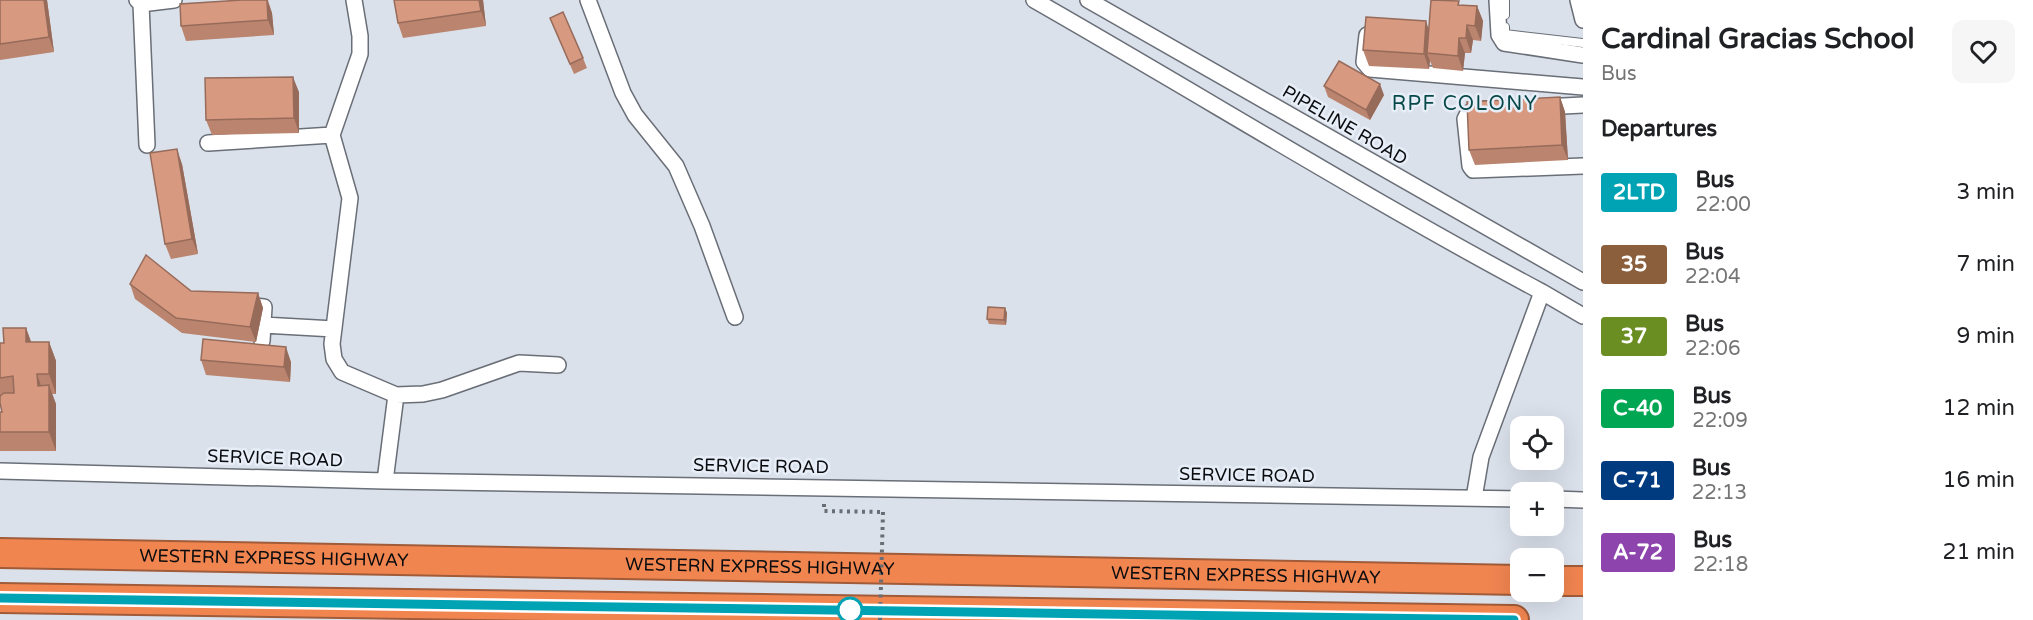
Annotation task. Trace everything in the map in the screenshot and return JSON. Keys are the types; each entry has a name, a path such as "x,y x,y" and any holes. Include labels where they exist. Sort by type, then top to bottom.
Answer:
{"highway":[{"name":"WESTERN EXPRESS HIGHWAY","path":"0,553 1510,580"},
{"path":"1564,580 1583,581"},
{"path":"0,598 92,610 1514,620"}],"street":[{"path":"147,145 139,2 174,0"},
{"path":"354,0 360,36 360,54 332,135 350,198 332,344 334,360 342,372 396,395 423,394 442,390 519,363 558,365"},
{"path":"588,0 623,93 635,115 676,166 702,226 735,317"},
{"path":"1034,0 1235,116 1306,161 1583,316"},
{"name":"PIPELINE ROAD","path":"1088,0 1583,282"},
{"path":"1497,0 1499,35 1504,43 1583,55"},
{"path":"1578,0 1583,20"},
{"path":"1382,30 1368,32 1364,62 1370,69 1583,87"},
{"path":"1528,107 1583,105"},
{"path":"1506,108 1467,113 1465,119 1470,166 1473,170 1583,166"},
{"path":"208,143 332,135"},
{"path":"1474,498 1481,457 1542,292"},
{"path":"226,304 264,307 262,333 334,329"},
{"path":"385,481 396,395"},
{"name":"SERVICE ROAD","path":"0,471 385,481 1510,499"},
{"path":"1564,499 1583,500"}],"lane":[{"path":"1505,0 1505,34 1583,43"}],"path":[{"path":"824,511 883,512 880,620"}],"building":[{"path":"0,0 44,0 49,37 0,44"},
{"path":"267,0 268,20 181,26 180,4"},
{"path":"394,0 479,0 481,11 398,23"},
{"path":"1431,0 1459,1 1458,5 1477,6 1475,26 1467,25 1466,38 1459,38 1458,56 1427,53"},
{"path":"563,12 583,58 570,64 550,18"},
{"path":"1366,17 1426,21 1424,54 1363,50"},
{"path":"1339,61 1380,84 1366,110 1324,86"},
{"path":"293,77 294,118 206,120 205,78"},
{"path":"1560,97 1562,145 1469,150 1467,102"},
{"path":"177,149 192,239 165,244 150,153"},
{"path":"146,255 191,291 258,293 250,327 176,318 130,284"},
{"path":"988,307 1005,308 1004,320 987,319"},
{"path":"3,328 26,328 26,342 49,342 49,374 37,374 38,386 49,385 49,432 0,432 0,412 2,412 0,396 4,393 14,393 13,376 0,378 0,343 4,343"},
{"path":"203,339 286,347 284,367 201,360"}],"bus line":[{"name":"2LTD","path":"0,598 1514,620"}],"district":[{"name":"RPF COLONY","path":"1465,104"}]}
